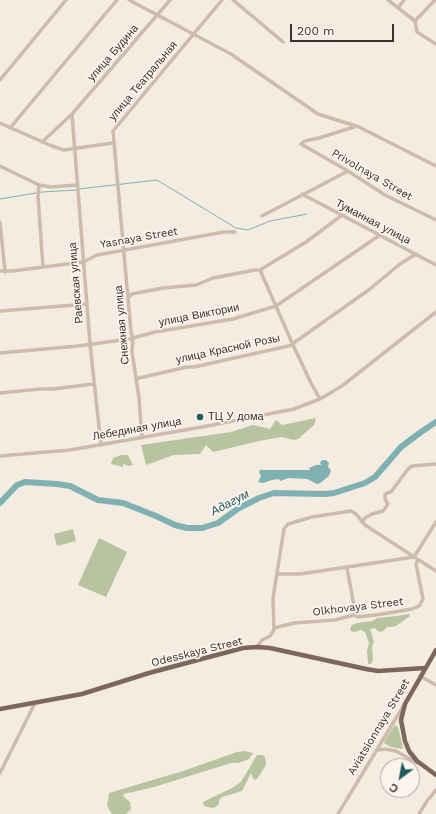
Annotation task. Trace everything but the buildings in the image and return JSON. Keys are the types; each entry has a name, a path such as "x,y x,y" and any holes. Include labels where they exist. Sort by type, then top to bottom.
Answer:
{"main road":[{"name":"Odesskaya Street","path":"1,711 82,694 184,663 243,648 257,647 366,669 378,670 425,668"},
{"name":"Aviatsionnaya Street","path":"405,704 436,650"},
{"path":"405,704 401,720 405,741 414,757 436,775"}],"street":[{"path":"0,80 66,0"},
{"path":"10,128 117,0"},
{"path":"129,0 231,54 318,114 357,126 436,166"},
{"name":"улица Будина","path":"42,142 72,116 170,0"},
{"name":"улица Театральная","path":"120,211 113,131 222,0"},
{"path":"233,0 283,42"},
{"path":"388,0 415,21 417,32 436,44"},
{"path":"398,8 404,0"},
{"path":"415,21 435,0"},
{"name":"Раевская улица","path":"72,116 82,262 88,304 93,384 101,444"},
{"path":"0,122 10,128 64,150 113,143"},
{"name":"Privolnaya Street","path":"357,126 320,138 305,141 301,144 348,170 385,195 436,220"},
{"path":"0,166 39,185 77,188"},
{"path":"262,216 348,170"},
{"path":"39,185 38,196 42,267"},
{"name":"Туманная улица","path":"302,194 436,266"},
{"name":"Снежная улица","path":"120,211 131,332 133,338 132,352 139,398 142,438"},
{"path":"128,297 132,294 196,284 213,278 260,270 306,242 341,216"},
{"path":"0,222 5,272"},
{"name":"Yasnaya Street","path":"0,272 82,262 97,255 224,232 235,232"},
{"name":"улица Виктории","path":"0,353 133,338 155,332 233,319 276,306 380,235"},
{"name":"улица Красной Розы","path":"136,380 139,378 293,345 295,342 370,289 400,264 416,254"},
{"path":"260,270 293,345 320,399"},
{"path":"0,311 88,304"},
{"name":"Лебединая улица","path":"0,456 70,450 142,438 301,407 320,399 342,386 436,312"},
{"path":"0,393 93,384"},
{"path":"362,522 372,514 383,511 388,504 385,500 385,495 391,492 408,469 412,466 436,464"},
{"path":"257,647 262,640 273,633 273,598 284,529 288,524 312,517 351,511 356,514 365,526 436,571"},
{"path":"414,557 436,522"},
{"path":"277,574 300,574 414,557"},
{"name":"Olkhovaya Street","path":"274,628 294,623 335,620 354,615 358,617 399,612 419,606 422,599 416,564 418,560"},
{"path":"347,568 355,611 354,615"},
{"path":"420,676 436,685"},
{"path":"0,774 35,703"},
{"name":"Aviatsionnaya Street","path":"338,814 405,704"},
{"path":"376,751 382,749 396,751 427,769"},
{"path":"419,814 436,790"}],"green space":[{"path":"316,418 314,425 298,439 294,440 281,437 213,452 206,445 200,454 174,455 146,465 141,445 231,432 253,425 270,429 276,420 282,425"},
{"path":"121,455 128,455 133,465 129,466 123,464 123,467 111,464 113,458"},
{"path":"73,529 76,541 57,546 54,534"},
{"path":"99,538 127,552 106,597 78,585"},
{"path":"409,614 410,616 396,626 387,627 383,631 379,632 375,628 370,629 374,642 372,646 373,660 371,664 369,664 367,651 369,643 365,632 361,630 354,632 351,631 350,629 352,625 373,621 377,618"},
{"path":"395,725 398,727 403,747 402,749 391,747 384,743"},
{"path":"245,751 253,753 249,759 238,763 231,763 154,787 124,794 123,796 130,802 131,809 126,814 112,814 107,806 109,793 183,771 237,752"},
{"path":"257,755 262,755 265,757 266,765 257,779 254,780 251,773 242,791 222,797 219,800 219,804 214,808 203,805 205,801 241,782"}],"water":[{"path":"326,460 329,463 328,467 331,470 329,476 320,483 317,484 307,479 289,478 280,481 279,479 263,483 258,482 261,476 259,472 260,470 310,470 309,468 316,465 321,465 320,462"}],"waterway":[{"path":"79,189 157,180 236,228 248,230 270,221 307,214"},
{"path":"0,199 42,192 76,190"},
{"name":"Адагум","path":"0,503 17,485 25,482 57,484 70,486 98,500 123,503 175,525 187,528 202,528 218,523 239,508 259,498 274,493 325,494 334,493 365,483 375,477 401,447 436,422"}],"place":[{"name":"ТЦ У дома","path":"200,417"}]}
